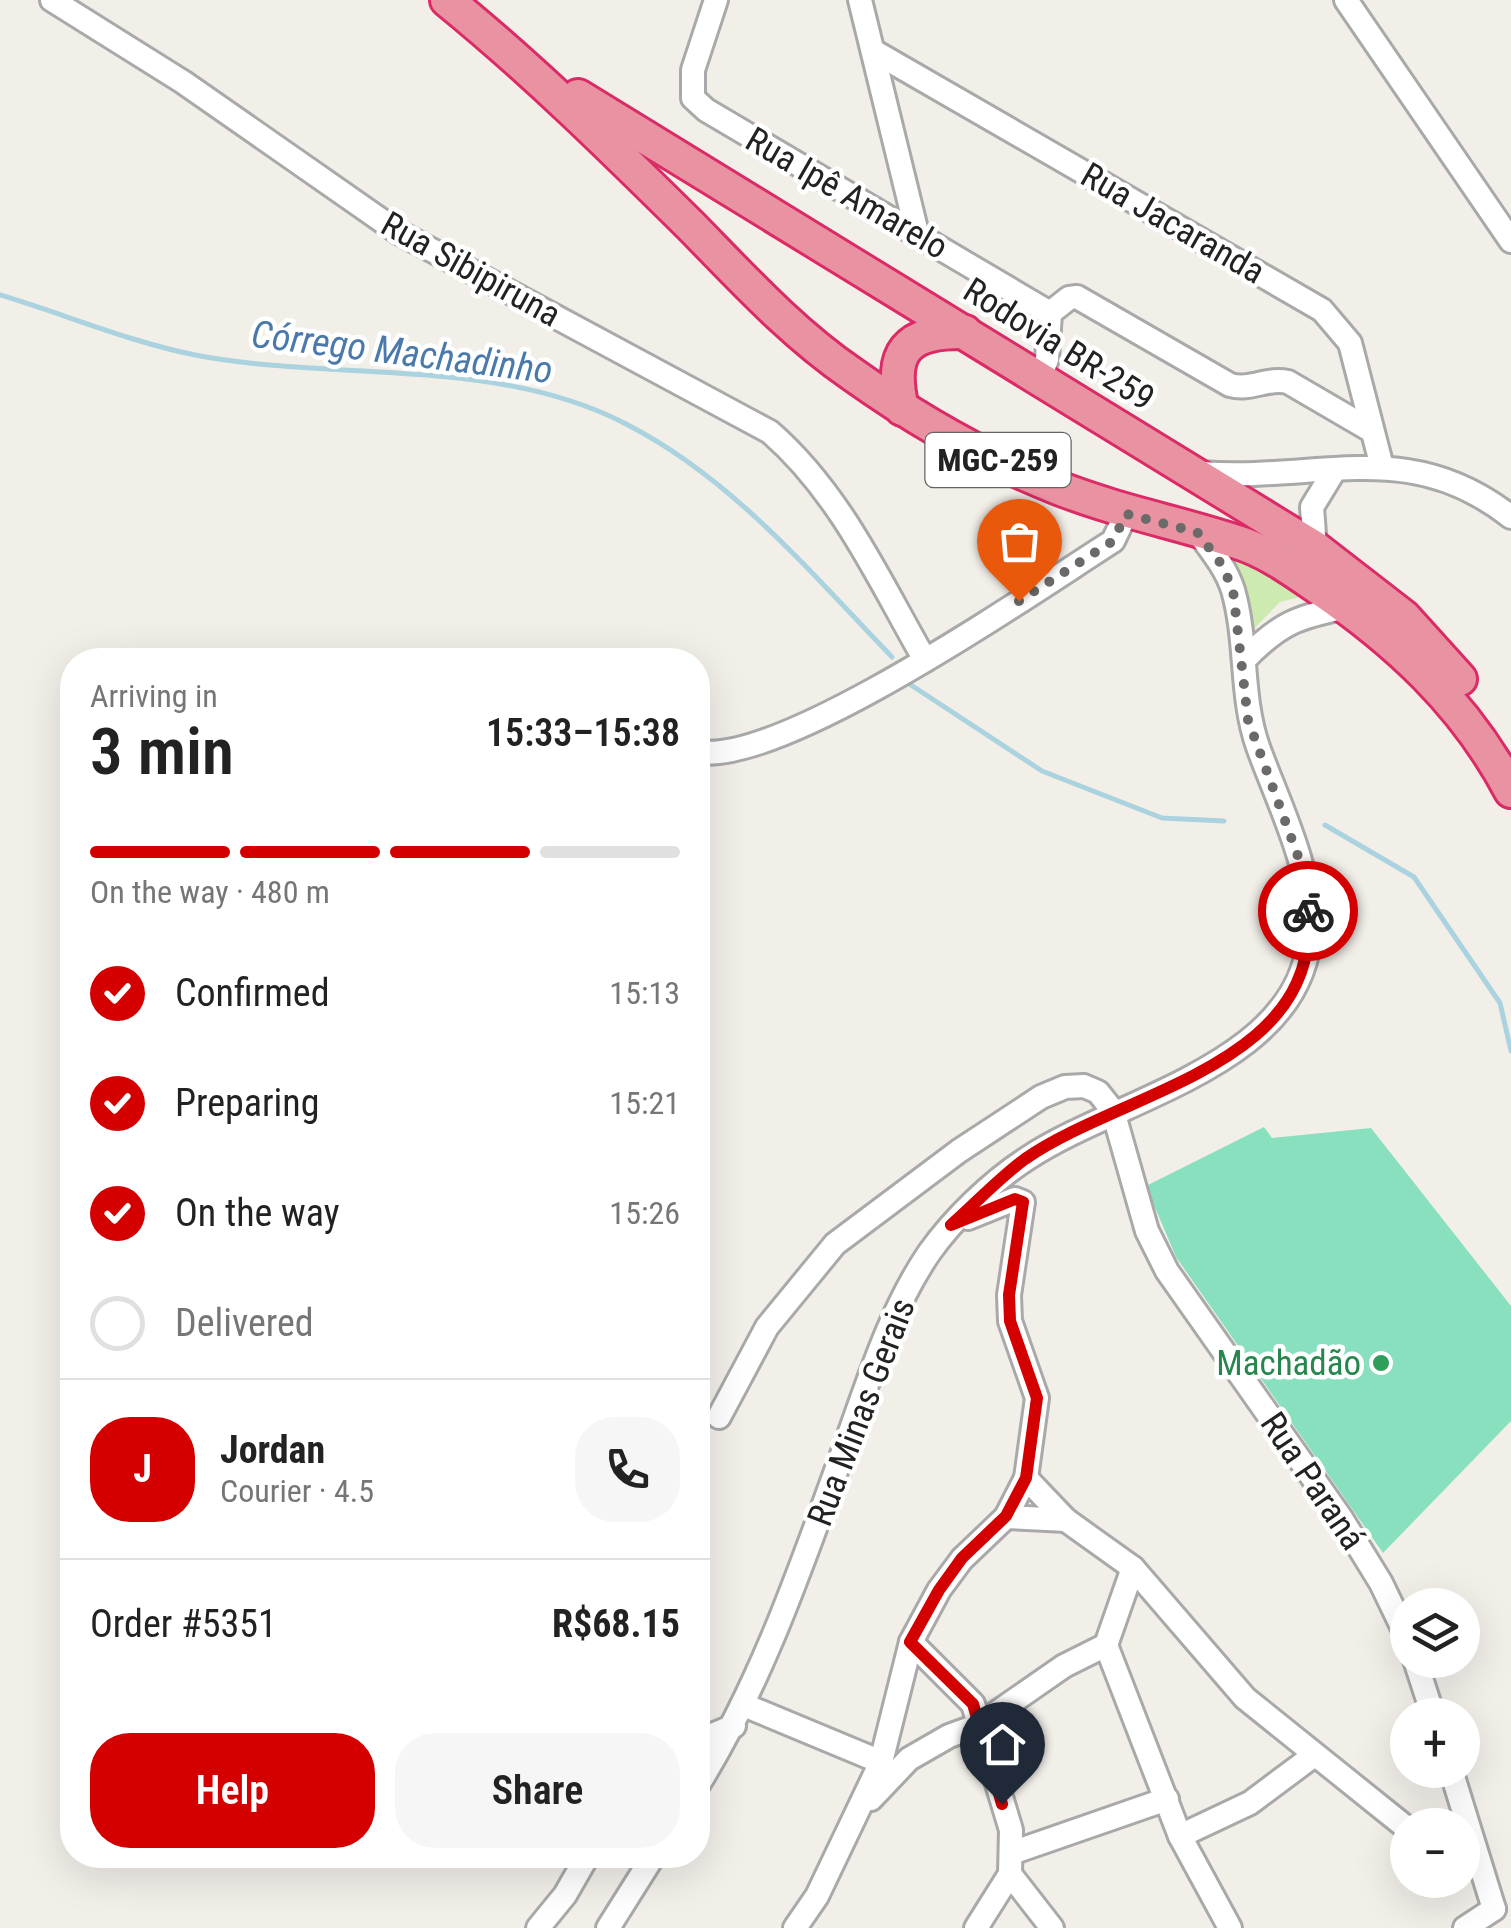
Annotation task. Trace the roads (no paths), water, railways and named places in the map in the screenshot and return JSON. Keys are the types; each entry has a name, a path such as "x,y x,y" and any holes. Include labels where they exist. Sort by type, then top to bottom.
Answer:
{"highway":[{"path":"448,0 517,57"},
{"name":"Rodovia BR-259","path":"517,57 672,157 1315,548 1404,617 1461,680 1511,753"},
{"name":"MGC-259","path":"517,57 771,308 846,371 902,410 1052,486 1126,514 1239,542 1276,560 1347,608 1431,677 1465,716 1511,791"},
{"path":"902,410 894,374 899,356 914,340 934,332 965,332"}],"street":[{"name":"Rua Sibipiruna","path":"52,0 183,82 398,232 770,432 804,462 835,502 925,660"},
{"name":"Rua Ipê Amarelo","path":"716,0 693,70 694,98 706,110 1050,313"},
{"path":"860,0 917,233"},
{"path":"1346,0 1511,241"},
{"name":"Rua Jacaranda","path":"875,52 1322,310 1350,343 1382,467"},
{"path":"1040,378 1047,359 1050,313 1069,298 1077,297 1230,385 1250,387 1276,379 1288,382 1372,431"},
{"path":"1188,472 1247,477 1382,467 1422,470 1482,494 1511,517"},
{"path":"1315,548 1312,507 1334,471"},
{"path":"710,751 734,750 787,734 925,660 1113,541 1126,514"},
{"name":"Rua Minas Gerais","path":"710,1764 739,1715 904,1294 951,1225 1026,1159 1112,1111 1222,1060 1257,1036 1288,1003 1304,966 1310,931 1306,878 1248,720 1233,590 1222,565 1197,532"},
{"path":"1244,660 1287,622 1347,608"},
{"path":"719,1417 767,1327 794,1290 860,1223 1041,1097 1066,1086 1084,1086 1098,1092 1112,1111"},
{"name":"Rua Paraná","path":"1112,1111 1146,1231 1168,1271 1342,1518 1390,1600"},
{"path":"794,1928 817,1896 881,1762 910,1642 939,1590 962,1558 1006,1516 1026,1478 1037,1398 1010,1321 1009,1295 1023,1202 1015,1199 951,1225"},
{"path":"1026,1478 1066,1520 1133,1568 1244,1698 1390,1815"},
{"path":"1006,1516 1066,1520"},
{"path":"1133,1568 1106,1646 1180,1836 1199,1879 1230,1928"},
{"path":"910,1642 973,1704 1012,1863 1052,1928"},
{"path":"860,1808 909,1759 979,1725 1064,1666 1106,1646"},
{"path":"710,1733 739,1715 881,1762"},
{"path":"1180,1836 1250,1803 1313,1756"},
{"path":"976,1928 1012,1863 1167,1799"},
{"path":"538,1928 580,1868"},
{"path":"608,1928 646,1868"},
{"path":"1465,1928 1502,1916 1480,1880"}],"waterway":[{"name":"Córrego Machadinho","path":"0,295 195,355 303,368 469,379 523,388 576,403 626,424 701,471 800,560 892,657"},
{"name":"Córrego Machadinho","path":"911,685 1042,771 1162,818 1224,821"},
{"name":"Córrego Machadinho","path":"1325,825 1414,877 1500,1003 1511,1051"}],"place":[{"name":"Machadão","path":"1381,1363"}]}
